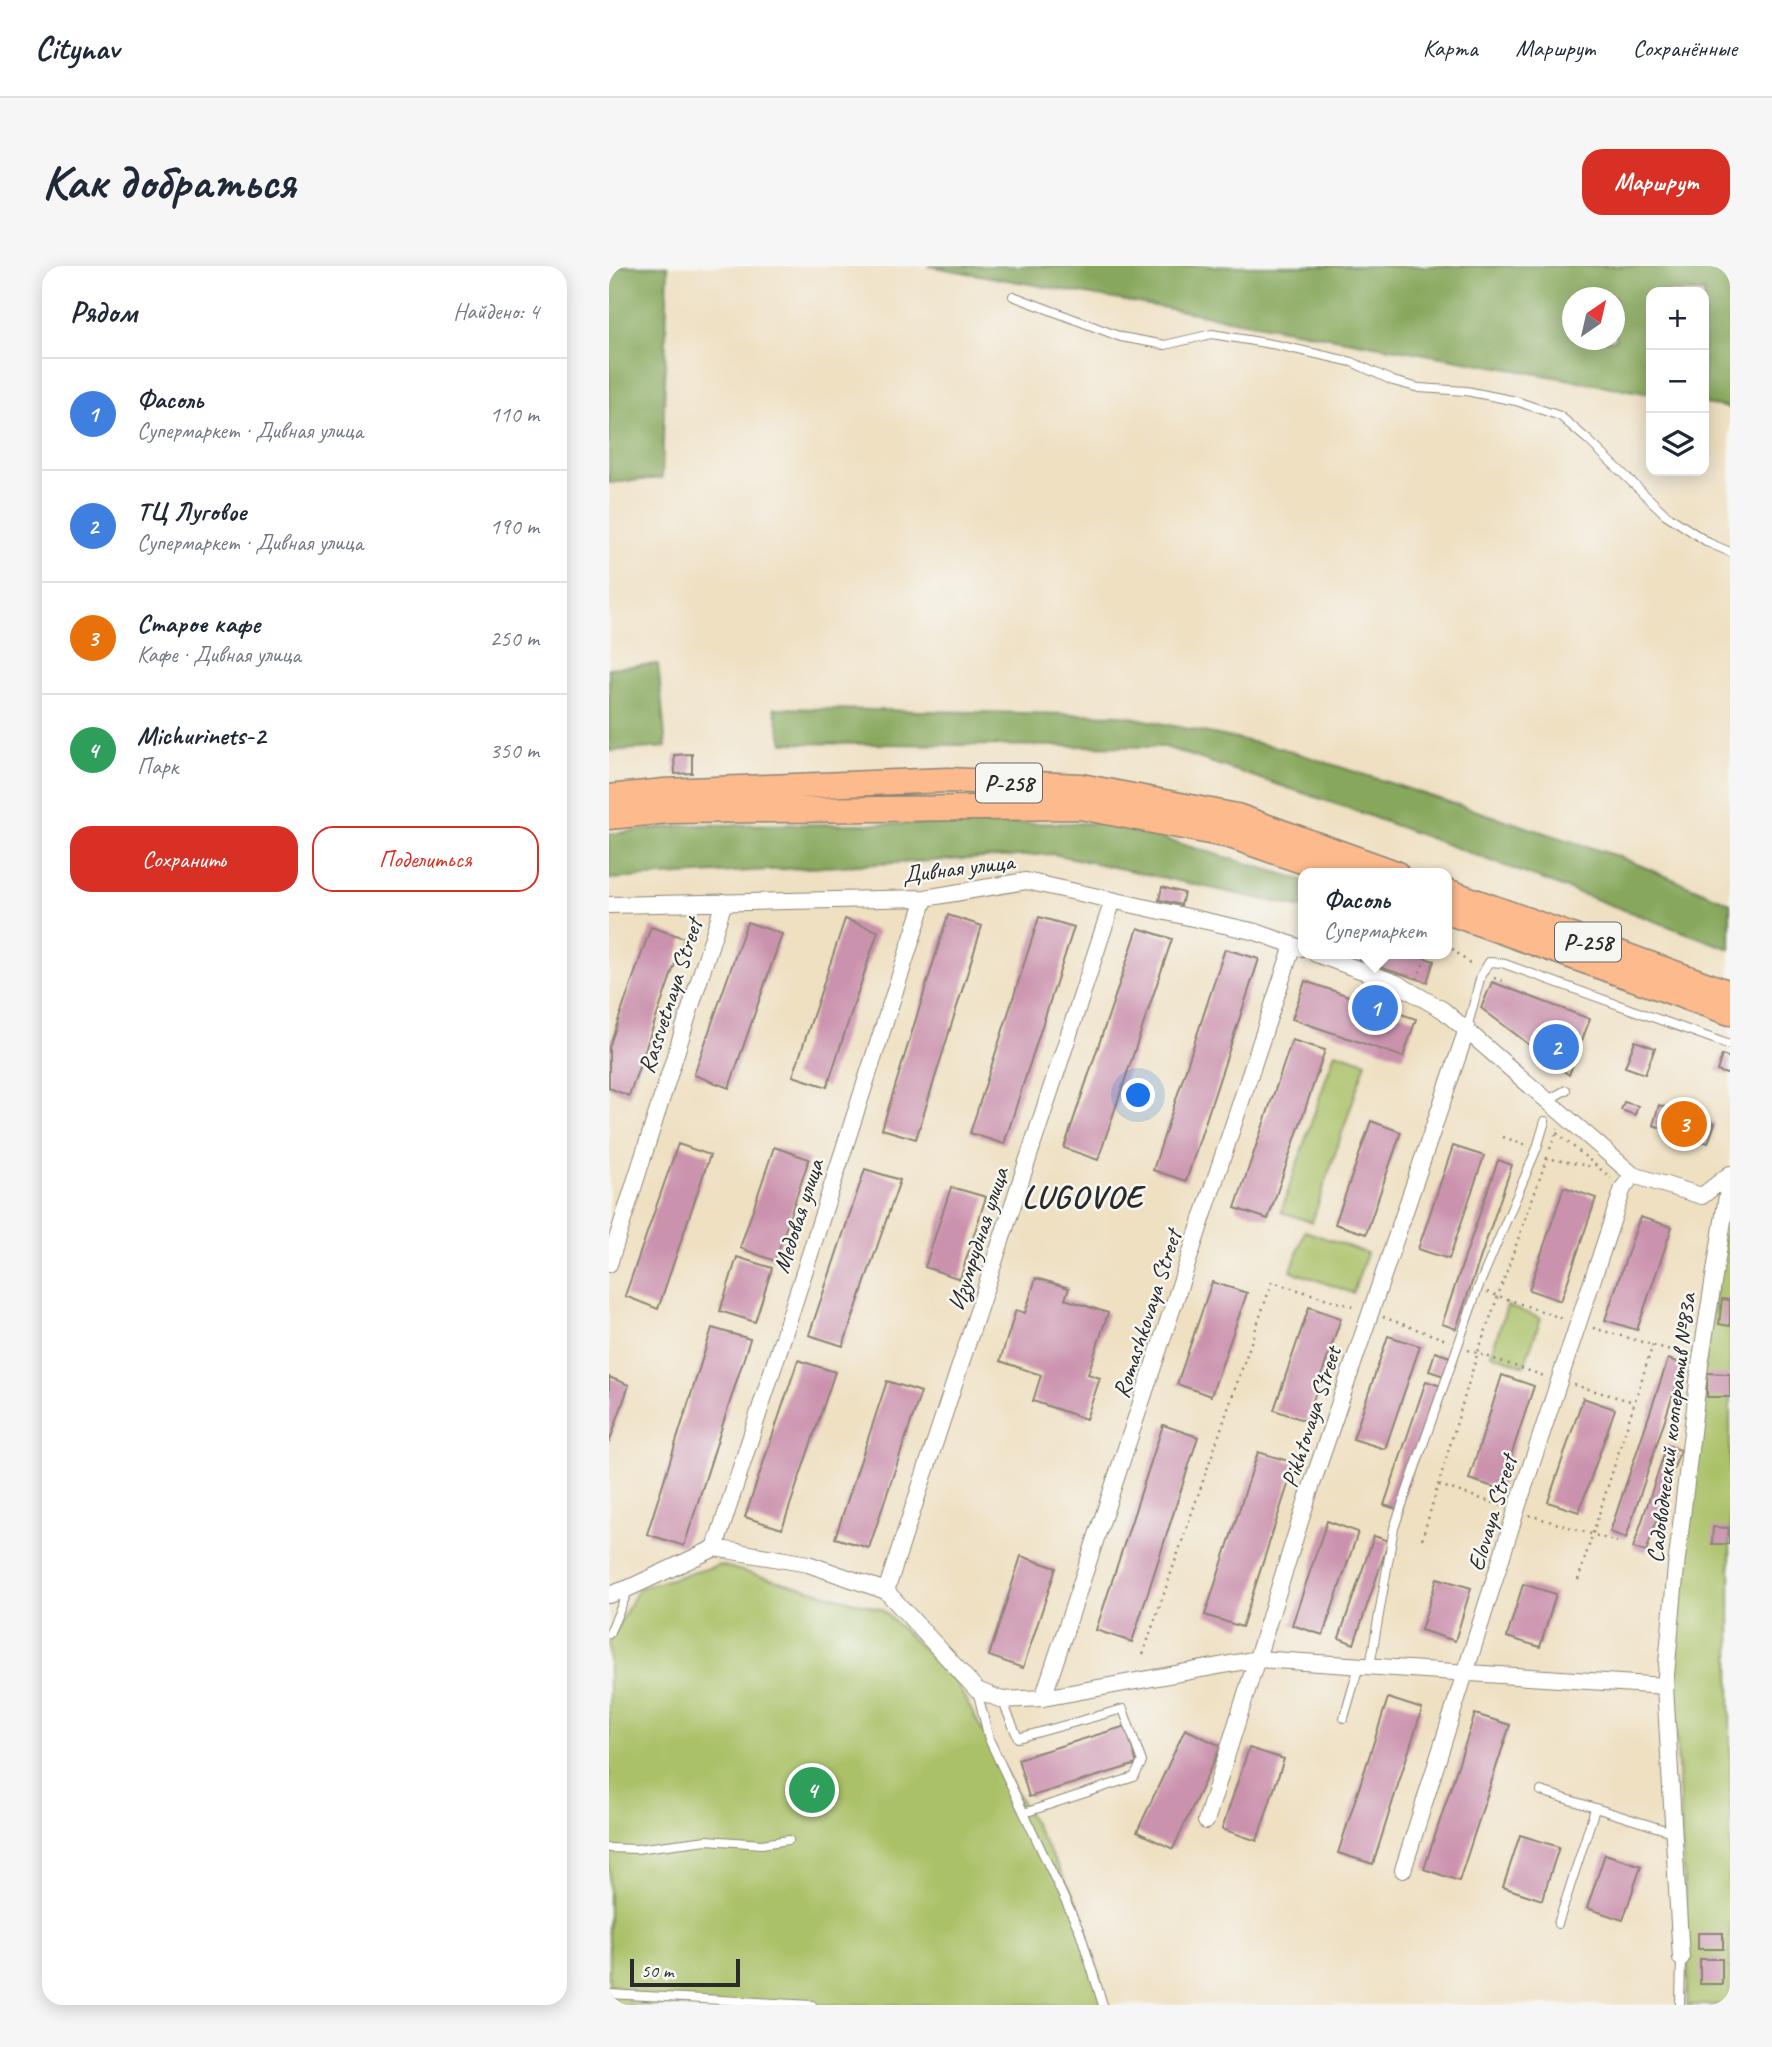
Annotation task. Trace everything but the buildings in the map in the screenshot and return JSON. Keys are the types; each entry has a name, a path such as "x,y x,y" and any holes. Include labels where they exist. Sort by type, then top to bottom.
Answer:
{"main road":[{"name":"Р-258","path":"609,797 664,790 948,780 1081,786 1237,816 1382,868"},
{"path":"609,817 668,811 1080,807 1230,836 1322,868"},
{"name":"Р-258","path":"1452,893 1730,993"},
{"path":"1452,914 1730,1013"}],"street":[{"name":"Дивная улица","path":"609,905 925,898 1026,881 1256,932 1298,947"},
{"name":"Медовая улица","path":"715,1548 925,898"},
{"name":"Изумрудная улица","path":"886,1591 1113,900"},
{"name":"Rassvetnaya Street","path":"609,1264 724,902"},
{"name":"Romashkovaya Street","path":"1043,1698 1298,947"},
{"path":"1330,959 1396,983 1443,1010 1633,1175 1702,1196 1730,1175"},
{"name":"Pikhtovaya Street","path":"1206,1821 1370,1312 1445,1115 1467,1029"},
{"name":"Elovaya Street","path":"1403,1870 1577,1323 1623,1188 1633,1175"},
{"name":"Садоводческий кооператив №83а","path":"1681,1958 1665,1686 1700,1365 1730,1175"},
{"path":"609,1595 715,1548 808,1564 886,1591 977,1690 1002,1700 1043,1698 1257,1659 1665,1686"}],"lane":[{"path":"1013,296 1121,337 1165,345 1212,334 1277,345 1352,362 1393,381 1419,388 1466,391 1516,401 1560,416 1665,514 1709,543 1730,552"},
{"path":"1467,1029 1481,975 1489,962 1502,963 1730,1045"},
{"path":"1546,1101 1566,1090"},
{"path":"1344,1718 1364,1666 1394,1528 1478,1288 1537,1148 1545,1121"},
{"path":"609,1634 629,1588"},
{"path":"977,1690 989,1739 1080,1932 1103,2005"},
{"path":"1002,1700 1018,1738 1123,1709 1142,1762 1134,1777 1024,1813"},
{"path":"1541,1791 1675,1833"},
{"path":"1558,1924 1595,1809"},
{"path":"609,1847 636,1849 706,1840 762,1844 789,1840"},
{"path":"1680,2005 1681,1958"},
{"path":"609,1994 812,2005"}],"path":[{"path":"1452,949 1481,975"},
{"path":"1421,971 1425,959"},
{"path":"1422,1539 1477,1355 1556,1132 1567,1119"},
{"path":"1503,1137 1537,1148"},
{"path":"1547,1158 1597,1168"},
{"path":"1143,1654 1272,1282 1370,1312 1459,1345"},
{"path":"1579,1580 1653,1344"}],"green space":[{"path":"609,266 668,266 662,478 609,483"},
{"path":"928,266 1730,266 1730,408 1709,405 1709,287 1646,287 1646,393"},
{"path":"658,664 666,747 609,751 609,668"},
{"path":"774,708 1121,715 1281,748 1620,857 1730,903 1730,949 1345,807 1165,747 783,743"},
{"path":"1110,823 1298,879 1298,907 1053,854 609,879 609,834 690,825"},
{"path":"1335,1052 1366,1062 1312,1222 1281,1212"},
{"path":"1730,1195 1730,2005 1687,2005 1688,1958 1674,1689 1682,1569 1703,1367"},
{"path":"1305,1231 1367,1253 1353,1293 1291,1271"},
{"path":"1507,1306 1541,1318 1524,1366 1491,1354"},
{"path":"720,1565 881,1609 954,1679 1077,1902 1108,2005 609,2005 609,1643 639,1588"}],"place":[{"name":"Фасоль","path":"1375,1008"},
{"name":"ТЦ Луговое","path":"1556,1047"},
{"name":"Старое кафе","path":"1684,1124"},
{"name":"Michurinets-2","path":"812,1790"}],"district":[{"name":"LUGOVOE","path":"1083,1196"}]}
